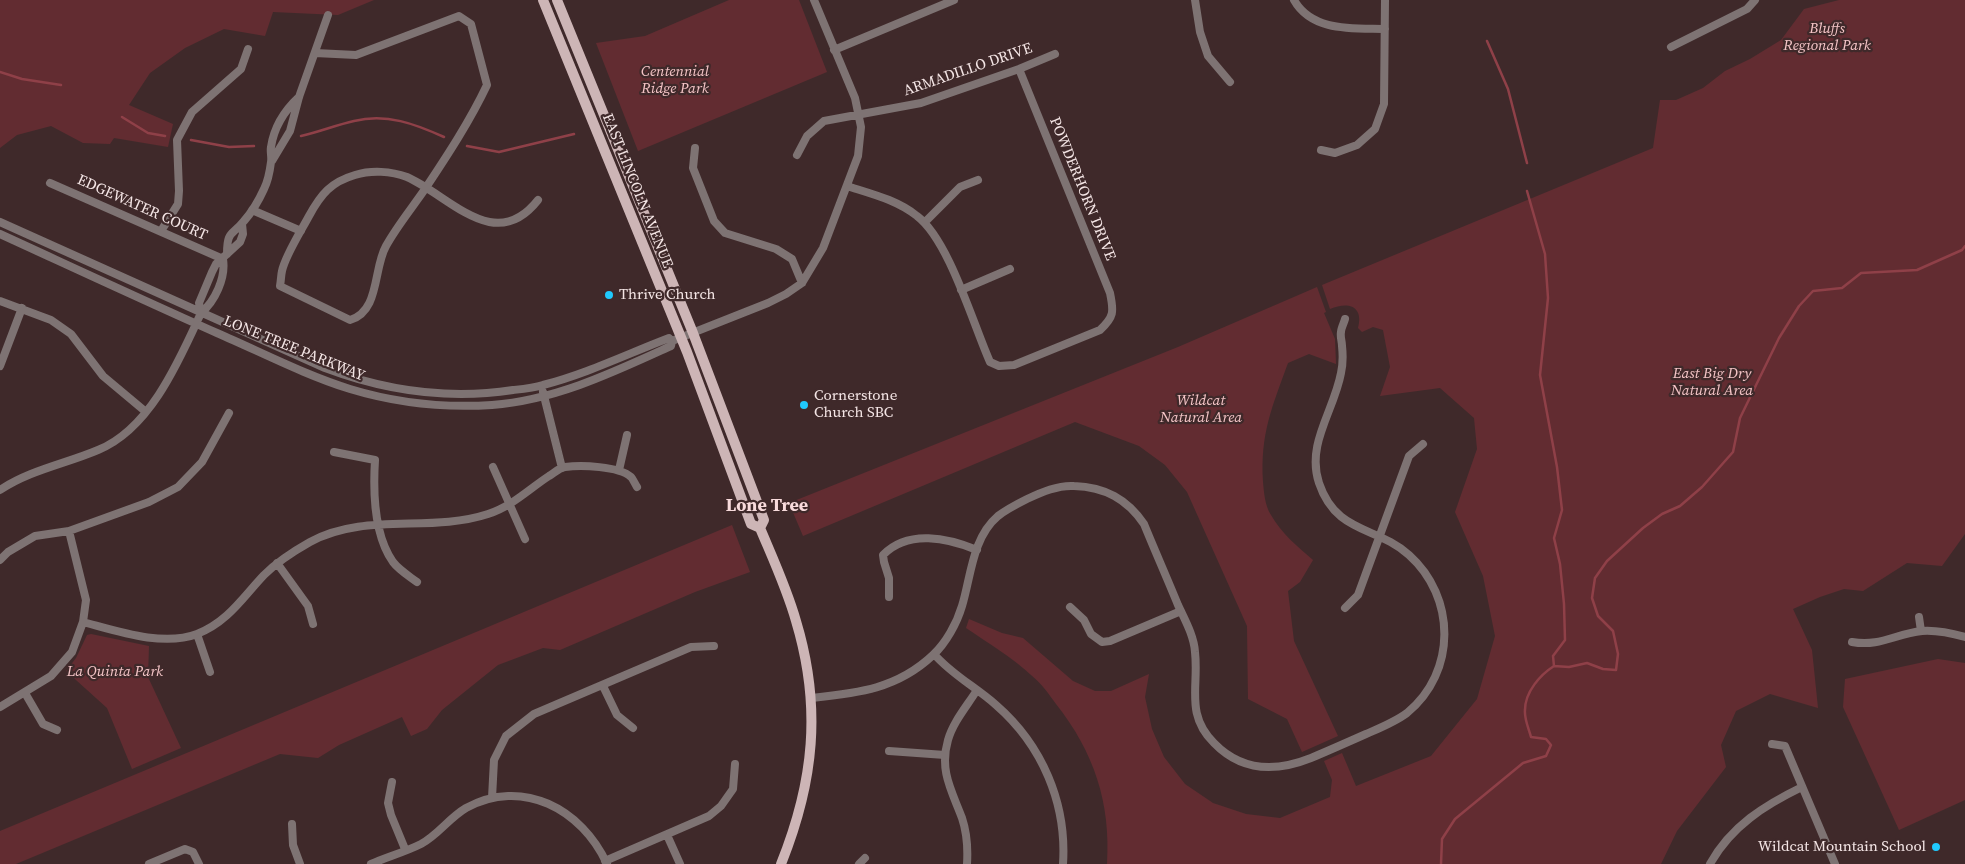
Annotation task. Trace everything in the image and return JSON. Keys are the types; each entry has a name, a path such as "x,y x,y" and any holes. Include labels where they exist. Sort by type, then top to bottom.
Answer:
{"main road":[{"name":"EAST LINCOLN AVENUE","path":"543,0 751,524 760,528 796,622 805,658 811,698 812,733 806,786 791,841 781,864"},
{"name":"EAST LINCOLN AVENUE","path":"557,0 693,333 764,520 760,528"}],"street":[{"name":"LONE TREE PARKWAY","path":"0,222 325,368 376,384 418,392 460,395 492,393 542,386 668,338 677,339 693,333 768,303 802,283 819,258 847,186 860,145 859,116 854,98 814,0"},
{"path":"834,50 954,0"},
{"path":"1195,0 1200,32 1208,56 1230,82"},
{"path":"1294,0 1313,20 1335,27 1385,29"},
{"path":"1321,150 1335,153 1357,145 1375,129 1384,104 1385,0"},
{"path":"1671,47 1747,9 1755,0"},
{"path":"271,162 290,131 299,97 328,15"},
{"path":"315,53 356,56 459,16 471,24 487,85 477,106 426,188 385,247 368,309 358,318 350,320 280,286 282,270 319,198 339,180 366,172 392,173 406,177 426,188 470,217 500,224 509,223 531,210 538,200"},
{"path":"161,231 178,204 180,192 178,140 192,112 241,69 248,49"},
{"name":"ARMADILLO DRIVE","path":"797,155 807,136 824,121 921,103 1055,54"},
{"name":"POWDERHORN DRIVE","path":"961,290 990,362 999,366 1014,365 1100,330 1110,320 1113,308 1110,293 1018,69"},
{"path":"0,490 39,470 99,450 123,437 156,400 201,313 209,307 224,274 229,236 234,229 242,224 265,187 271,162 271,147 276,131 288,107 299,97"},
{"path":"695,148 693,168 714,221 725,233 776,249 792,259 802,283"},
{"path":"925,222 960,187 978,180"},
{"name":"EDGEWATER COURT","path":"50,183 161,231 225,256"},
{"path":"847,186 894,202 925,222 940,244 961,290 1010,270"},
{"path":"252,210 301,231"},
{"path":"201,313 199,303 216,264 240,242 243,234 242,224"},
{"name":"LONE TREE PARKWAY","path":"0,234 321,378 348,388 394,400 460,406 493,405 544,396 571,388 628,365 671,346 677,339"},
{"path":"0,301 51,320 71,334 103,376 146,412"},
{"path":"0,366 22,308"},
{"path":"811,698 861,693 877,689 904,676 934,654 956,623 962,608 976,550 988,527 996,517 1008,509 1055,488 1069,486 1096,488 1111,493 1135,511 1144,524 1195,649 1195,704 1204,732 1223,751 1236,759 1260,767 1287,766 1304,761 1383,726 1407,713 1427,691 1440,664 1445,631 1443,611 1438,596 1430,580 1410,556 1399,547 1354,527 1342,519 1325,498 1316,473 1314,459 1316,445 1341,374 1343,360 1340,334 1345,319"},
{"path":"542,386 562,468"},
{"path":"0,560 8,552 35,536 69,531 149,502 178,487 202,462 229,413"},
{"path":"618,470 627,434"},
{"path":"1346,608 1358,596 1409,456 1423,444"},
{"path":"334,452 375,460 374,483 379,524 388,553 395,564 417,582"},
{"path":"493,466 525,539"},
{"path":"83,622 155,639 181,638 197,634 216,625 232,613 264,575 277,563 311,541 333,532 379,524 469,518 489,514 510,504 562,468 581,466 618,470 631,477 637,487"},
{"path":"0,707 51,676 62,667 72,652 83,622 86,600 69,531"},
{"path":"889,597 889,578 883,555 889,549 911,540 936,538 959,543 976,550"},
{"path":"277,563 308,606 312,624"},
{"path":"1070,607 1084,620 1091,634 1102,642 1110,641 1181,611"},
{"path":"1920,617 1921,632"},
{"path":"1852,642 1872,644 1921,632 1936,631 1965,638"},
{"path":"197,634 210,672"},
{"path":"492,798 494,760 506,736 534,714 692,647 714,646"},
{"path":"934,654 953,673 1000,709 1027,737 1050,778 1058,802 1062,828 1063,864"},
{"path":"603,686 617,715 633,728"},
{"path":"967,864 967,836 948,786 945,756 952,729 977,690"},
{"path":"25,693 43,724 56,730"},
{"path":"1772,744 1786,746 1835,864"},
{"path":"889,751 945,756"},
{"path":"371,864 420,844 465,809 492,798 513,796 532,798 560,809 587,831 606,862 709,816 721,806 733,789 735,764"},
{"path":"392,782 388,803 405,849"},
{"path":"1710,864 1720,848 1740,825 1775,800 1802,787"},
{"path":"292,824 292,845 300,864"},
{"path":"667,835 680,864"},
{"path":"149,864 185,849 193,852 199,864"}],"green space":[{"path":"0,0 374,0 338,15 273,12 265,36 224,29 185,48 150,73 129,105 173,124 168,147 114,138 110,144 83,143 51,126 17,135 0,148"},
{"name":"Centennial Ridge Park","path":"729,0 799,0 827,72 638,151 596,43 645,36"},
{"name":"East Big Dry Natural Area","path":"1839,0 1965,0 1965,534 1942,566 1907,563 1863,591 1844,589 1793,609 1812,650 1818,708 1770,694 1736,711 1721,745 1726,767 1677,831 1661,864 1107,864 1108,842 1103,799 1090,760 1081,741 1051,696 1035,678 1000,650 966,628 969,619 1002,633 1023,638 1073,681 1095,691 1111,691 1149,674 1145,697 1152,729 1164,757 1185,784 1213,803 1246,814 1280,818 1330,797 1332,780 1324,761 1342,753 1356,786 1431,756 1477,699 1495,636 1483,576 1455,512 1477,449 1474,418 1440,388 1380,396 1390,367 1383,330 1373,327 1362,332 1358,328 1359,315 1353,307 1343,306 1330,309 1322,285 1653,148 1660,100 1676,100 1703,88 1725,71 1750,59 1781,40 1804,9"},
{"name":"Wildcat Natural Area","path":"1317,287 1326,312 1324,313 1335,339 1336,364 1309,354 1288,363 1272,407 1265,435 1263,482 1266,504 1275,522 1313,560 1300,582 1288,591 1294,641 1338,736 1302,752 1287,719 1248,699 1247,626 1187,492 1165,465 1139,446 1075,422 803,536 789,503 1178,347"},
{"path":"732,525 750,572 695,592 560,650 543,648 498,665 442,710 427,729 411,736 402,717 339,745 318,758 280,754 16,864 0,864 0,831"},
{"name":"La Quinta Park","path":"91,634 149,646 148,677 181,748 132,769 107,708 66,671 76,658 87,635"},
{"path":"1938,659 1965,663 1965,800 1899,830 1843,707 1845,679"}],"waterway":[{"path":"1487,41 1508,89 1527,163"},
{"path":"0,72 22,79 61,85"},
{"path":"122,117 148,133 165,136"},
{"path":"301,136 354,121 378,118 411,124 444,137"},
{"path":"467,146 499,152 574,134"},
{"path":"191,140 229,147 254,146"},
{"path":"1527,191 1545,254 1548,298 1540,375 1557,467 1562,510 1554,538 1560,564 1565,640 1553,656 1554,666"},
{"path":"1441,864 1442,839 1455,819 1523,763 1546,756 1551,745 1546,739 1531,737 1525,713 1530,691 1539,679 1554,666 1569,667 1587,663 1603,669 1616,670 1618,654 1613,631 1598,616 1592,598 1595,578 1607,561 1643,528 1662,514 1680,506 1702,487 1733,452 1740,418 1779,338 1799,306 1813,291 1842,288 1861,273 1917,270 1962,250 1965,246"}],"place":[{"name":"Thrive Church","path":"609,295"},
{"name":"Cornerstone Church SBC","path":"804,405"},
{"name":"Wildcat Mountain School","path":"1936,847"}],"district":[{"name":"Lone Tree","path":"767,506"}],"park label":[{"name":"Bluffs Regional Park","path":"1827,38"}]}
